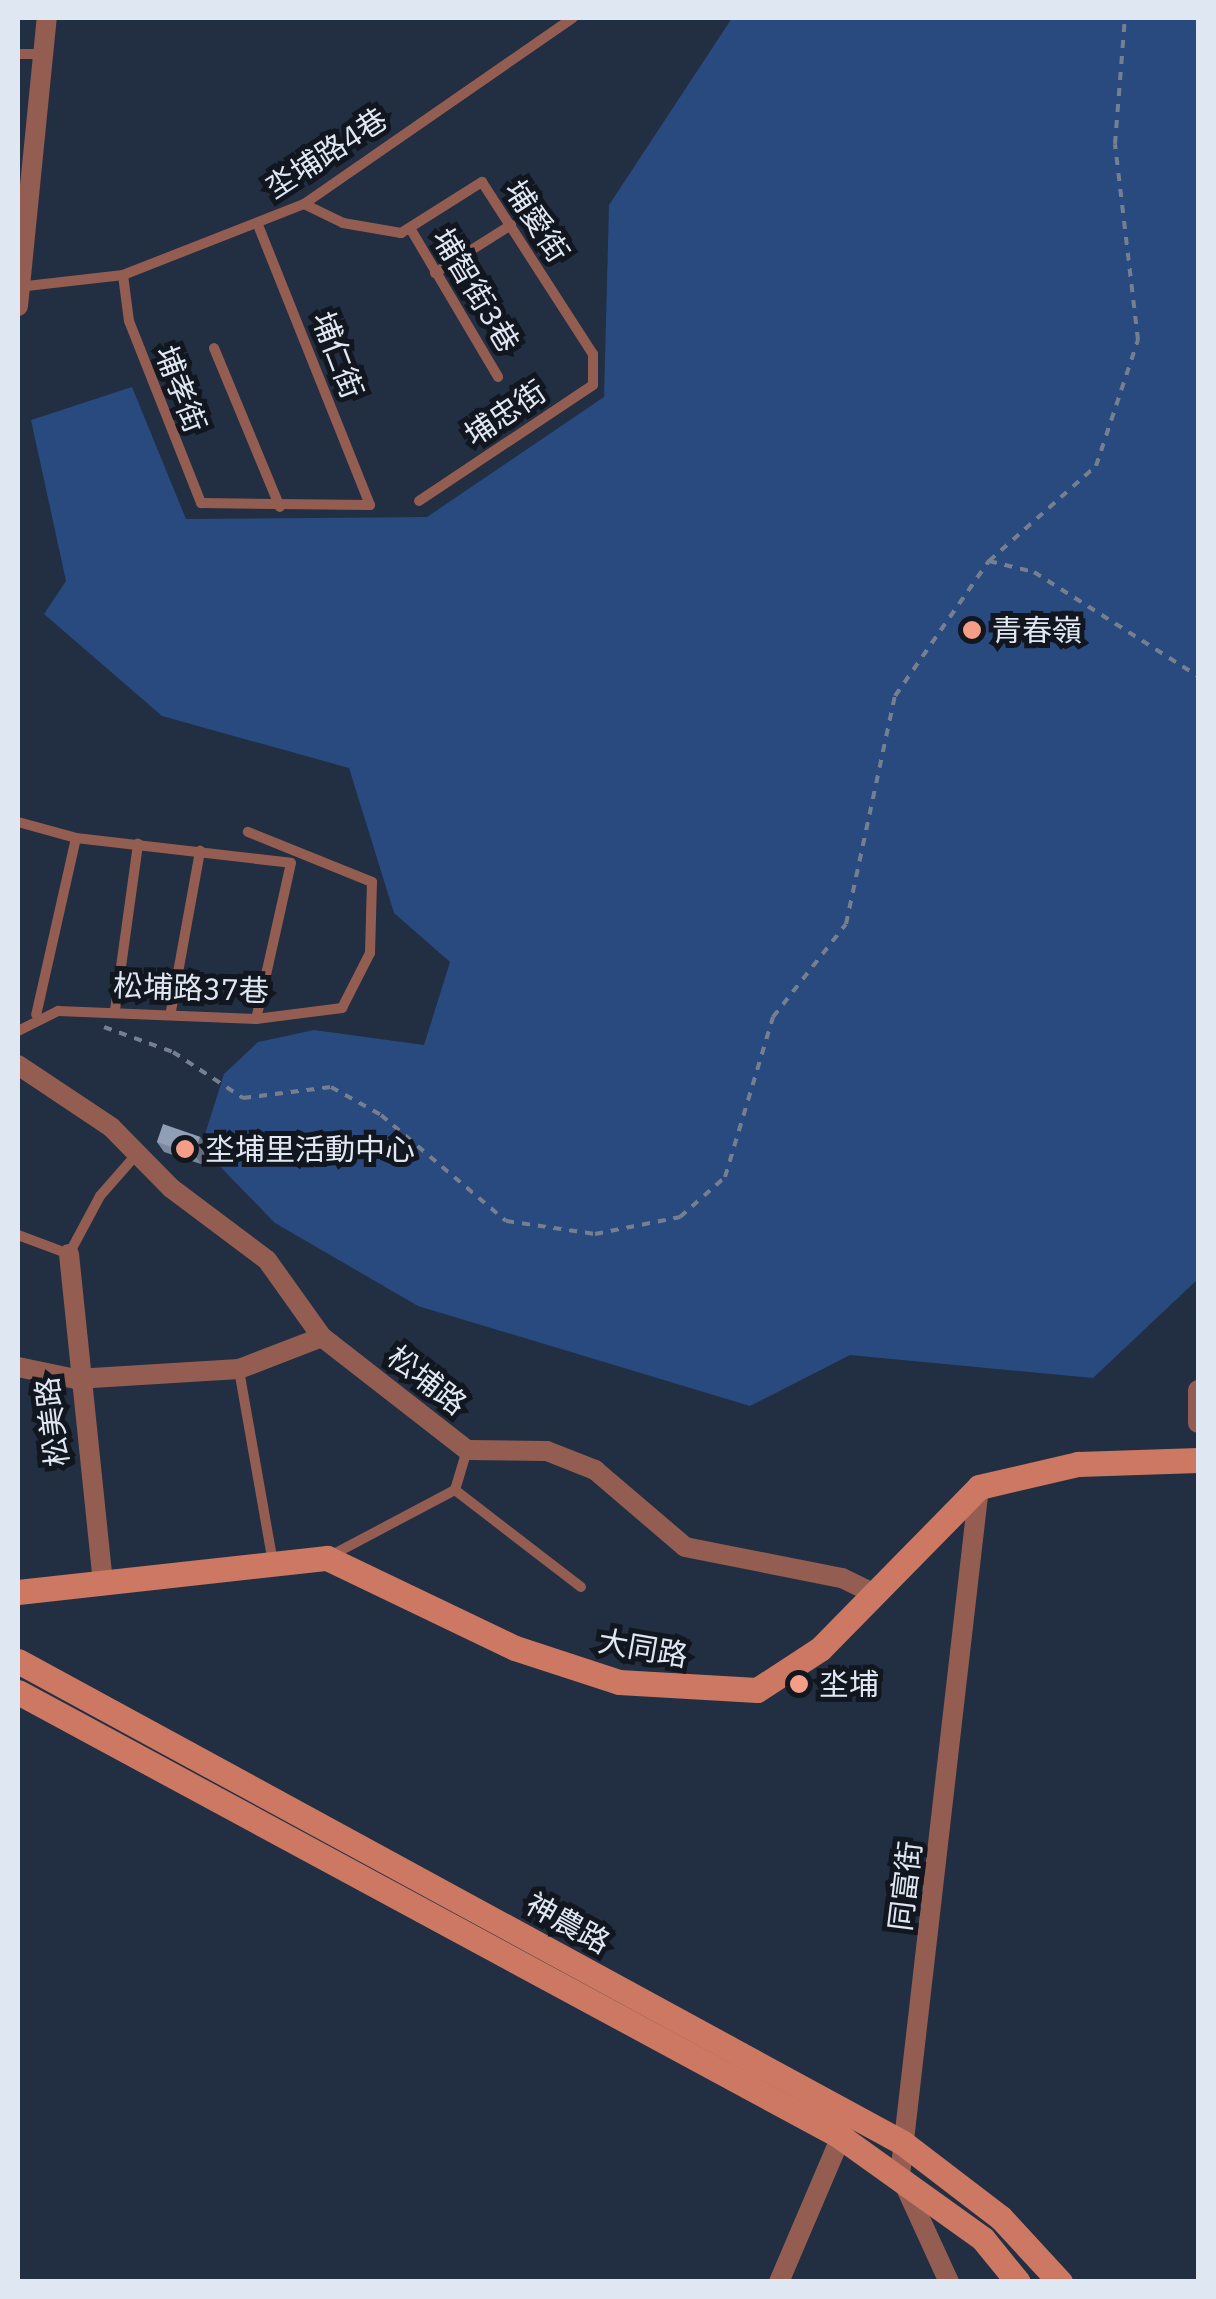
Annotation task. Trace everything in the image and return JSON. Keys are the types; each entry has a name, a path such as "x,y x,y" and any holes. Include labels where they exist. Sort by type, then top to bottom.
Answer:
{"street":[{"path":"20,293 26,182 47,18"},
{"name":"松埔路","path":"18,1065 111,1127 136,1156 277,1270 322,1337 468,1450 548,1450 595,1470 685,1547 842,1578 877,1596"},
{"name":"松美路","path":"69,1254 76,1379 104,1582"},
{"path":"18,1367 76,1379 238,1369 322,1337"},
{"path":"1198,1390 1198,1423"},
{"path":"980,1487 1078,1464 1198,1460"},
{"name":"大同路","path":"18,1592 272,1558 326,1558 516,1648 620,1682 706,1691 780,1683 877,1596 980,1487"},
{"name":"同富街","path":"949,2282 900,2175 980,1487"},
{"name":"神農路","path":"18,1661 845,2125 900,2175 983,2239 1018,2282"},
{"name":"神農路","path":"18,1692 845,2125 902,2142 1001,2218 1060,2282"},
{"path":"778,2282 845,2125"}],"lane":[{"name":"坔埔路4巷","path":"20,293 123,275 304,204 572,18"},
{"path":"18,54 45,54"},
{"name":"埔愛街","path":"410,228 482,182 592,354"},
{"path":"304,204 344,224 410,228"},
{"name":"埔仁街","path":"258,225 370,505 280,507"},
{"path":"435,273 511,225"},
{"name":"埔智街3巷","path":"410,228 498,376"},
{"name":"埔孝街","path":"123,275 128,321 193,492 213,508 280,507"},
{"path":"214,348 280,507"},
{"name":"埔忠街","path":"419,500 593,386 592,354"},
{"path":"18,822 76,838 291,864 256,1019"},
{"name":"松埔路37巷","path":"36,1015 116,1010 256,1019 342,1008 370,953 376,895 372,882 322,856 248,832"},
{"path":"18,1031 36,1015 76,838"},
{"path":"116,1010 138,844"},
{"path":"170,1011 200,851"},
{"path":"18,1236 69,1254 100,1196 136,1156"},
{"path":"238,1369 272,1558"},
{"path":"326,1558 454,1490 468,1450"},
{"path":"454,1490 581,1588"}],"path":[{"path":"90,1022 173,1052 242,1098 332,1087 381,1116 506,1220 595,1234 680,1218 724,1177 773,1018 846,924 894,696 988,562 1096,466 1138,340 1115,144 1124,18"},
{"path":"988,562 1034,572 1198,676"}],"shaded area":[{"path":"732,18 1198,18 1198,1279 1093,1378 850,1355 750,1406 418,1306 275,1223 201,1147 224,1074 258,1042 314,1030 424,1045 450,962 394,913 349,768 162,716 44,614 66,581 31,420 132,387 186,519 427,517 604,397 609,205"}],"building":[{"path":"163,1124 200,1137 194,1155 157,1142"}],"place":[{"name":"青春嶺","path":"972,630"},
{"name":"坔埔里活動中心","path":"185,1149"},
{"name":"坔埔","path":"799,1684"}]}
